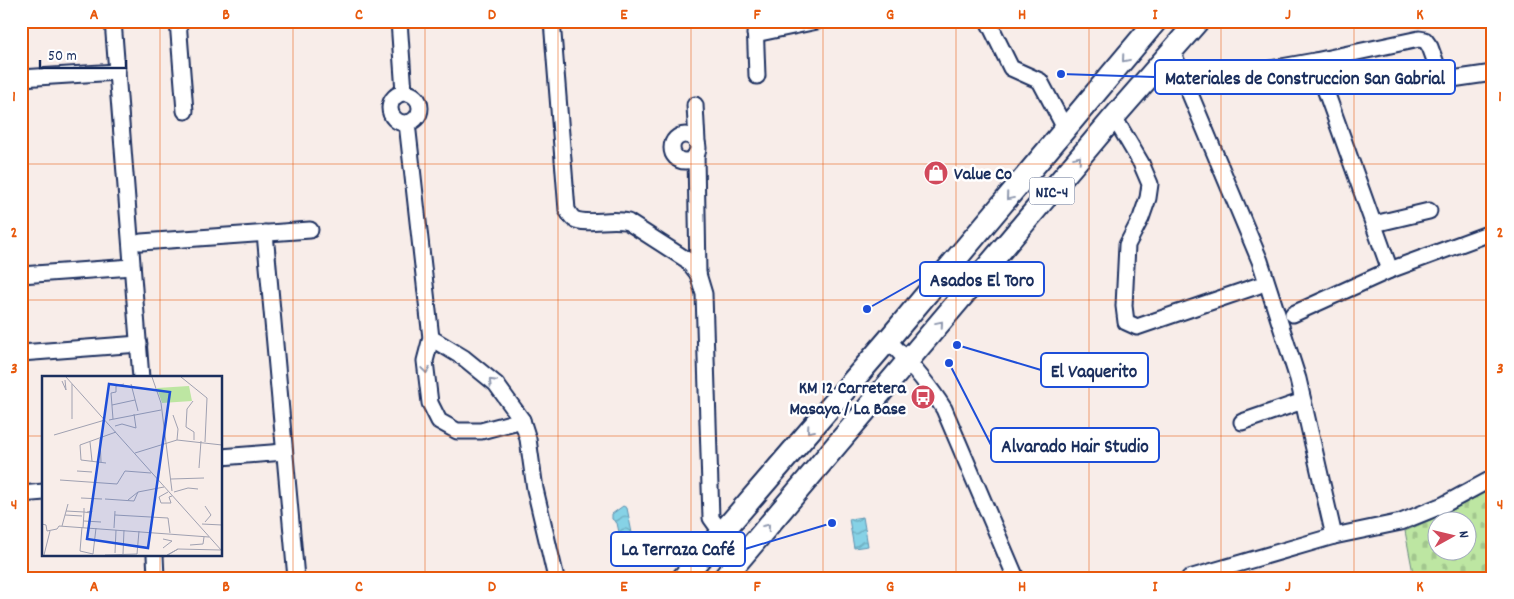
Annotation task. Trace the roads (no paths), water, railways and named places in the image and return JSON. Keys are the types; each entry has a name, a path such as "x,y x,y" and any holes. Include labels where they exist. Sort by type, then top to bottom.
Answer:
{"highway":[{"name":"NIC-4","path":"683,578 888,340 1156,21"},
{"name":"NIC-4","path":"724,578 1110,122 1198,21"},
{"path":"1104,84 1105,92 1110,96 1131,98"},
{"path":"1087,104 1100,108 1110,122"}],"street":[{"path":"113,21 142,376"},
{"path":"178,21 185,111"},
{"path":"399,21 404,92"},
{"path":"552,21 566,210 572,218 583,222 618,219 628,222 687,260 698,274"},
{"path":"757,76 755,28 817,21"},
{"path":"988,21 1011,68 1040,80 1066,130"},
{"path":"1187,84 1315,61 1419,39 1425,40 1430,47 1441,77 1445,80 1493,72"},
{"path":"1172,52 1260,260 1298,379 1334,536"},
{"path":"1315,61 1390,270"},
{"path":"21,78 117,72"},
{"path":"404,92 417,99 420,109 416,118 407,124 397,122 389,110 389,105 394,96 404,92"},
{"path":"695,104 698,274 704,294 712,518 721,532"},
{"path":"1110,122 1141,163 1150,184 1148,198 1141,218 1127,245 1124,306 1126,322 1137,327 1258,286"},
{"path":"407,124 431,338 425,362 430,403 439,421 457,431 481,431 522,420"},
{"path":"1374,224 1430,211"},
{"path":"141,242 310,230"},
{"path":"1293,314 1390,270 1493,232"},
{"path":"265,233 296,578"},
{"path":"21,275 132,267"},
{"path":"431,338 469,362 496,384 522,420 528,439 535,489 556,578"},
{"path":"888,340 909,361 931,388 944,409 1016,578"},
{"path":"21,353 139,344"},
{"path":"1242,422 1303,401"},
{"path":"222,457 284,452"},
{"path":"1189,578 1334,536 1401,522 1443,505 1493,478"},
{"path":"21,494 42,492"},
{"path":"155,556 156,578"}],"water":[{"path":"623,506 627,508 632,533 620,537 617,523 612,519 612,514"},
{"path":"863,517 868,546 854,548 849,519"}],"place":[{"name":"Materiales de Construccion San Gabrial","path":"1061,74"},
{"name":"Value Co","path":"936,173"},
{"name":"Asados El Toro","path":"867,309"},
{"name":"El Vaquerito","path":"957,345"},
{"name":"Alvarado Hair Studio","path":"949,363"},
{"name":"KM 12 Carretera Masaya / La Base","path":"923,397"},
{"name":"La Terraza Café","path":"832,523"}]}
